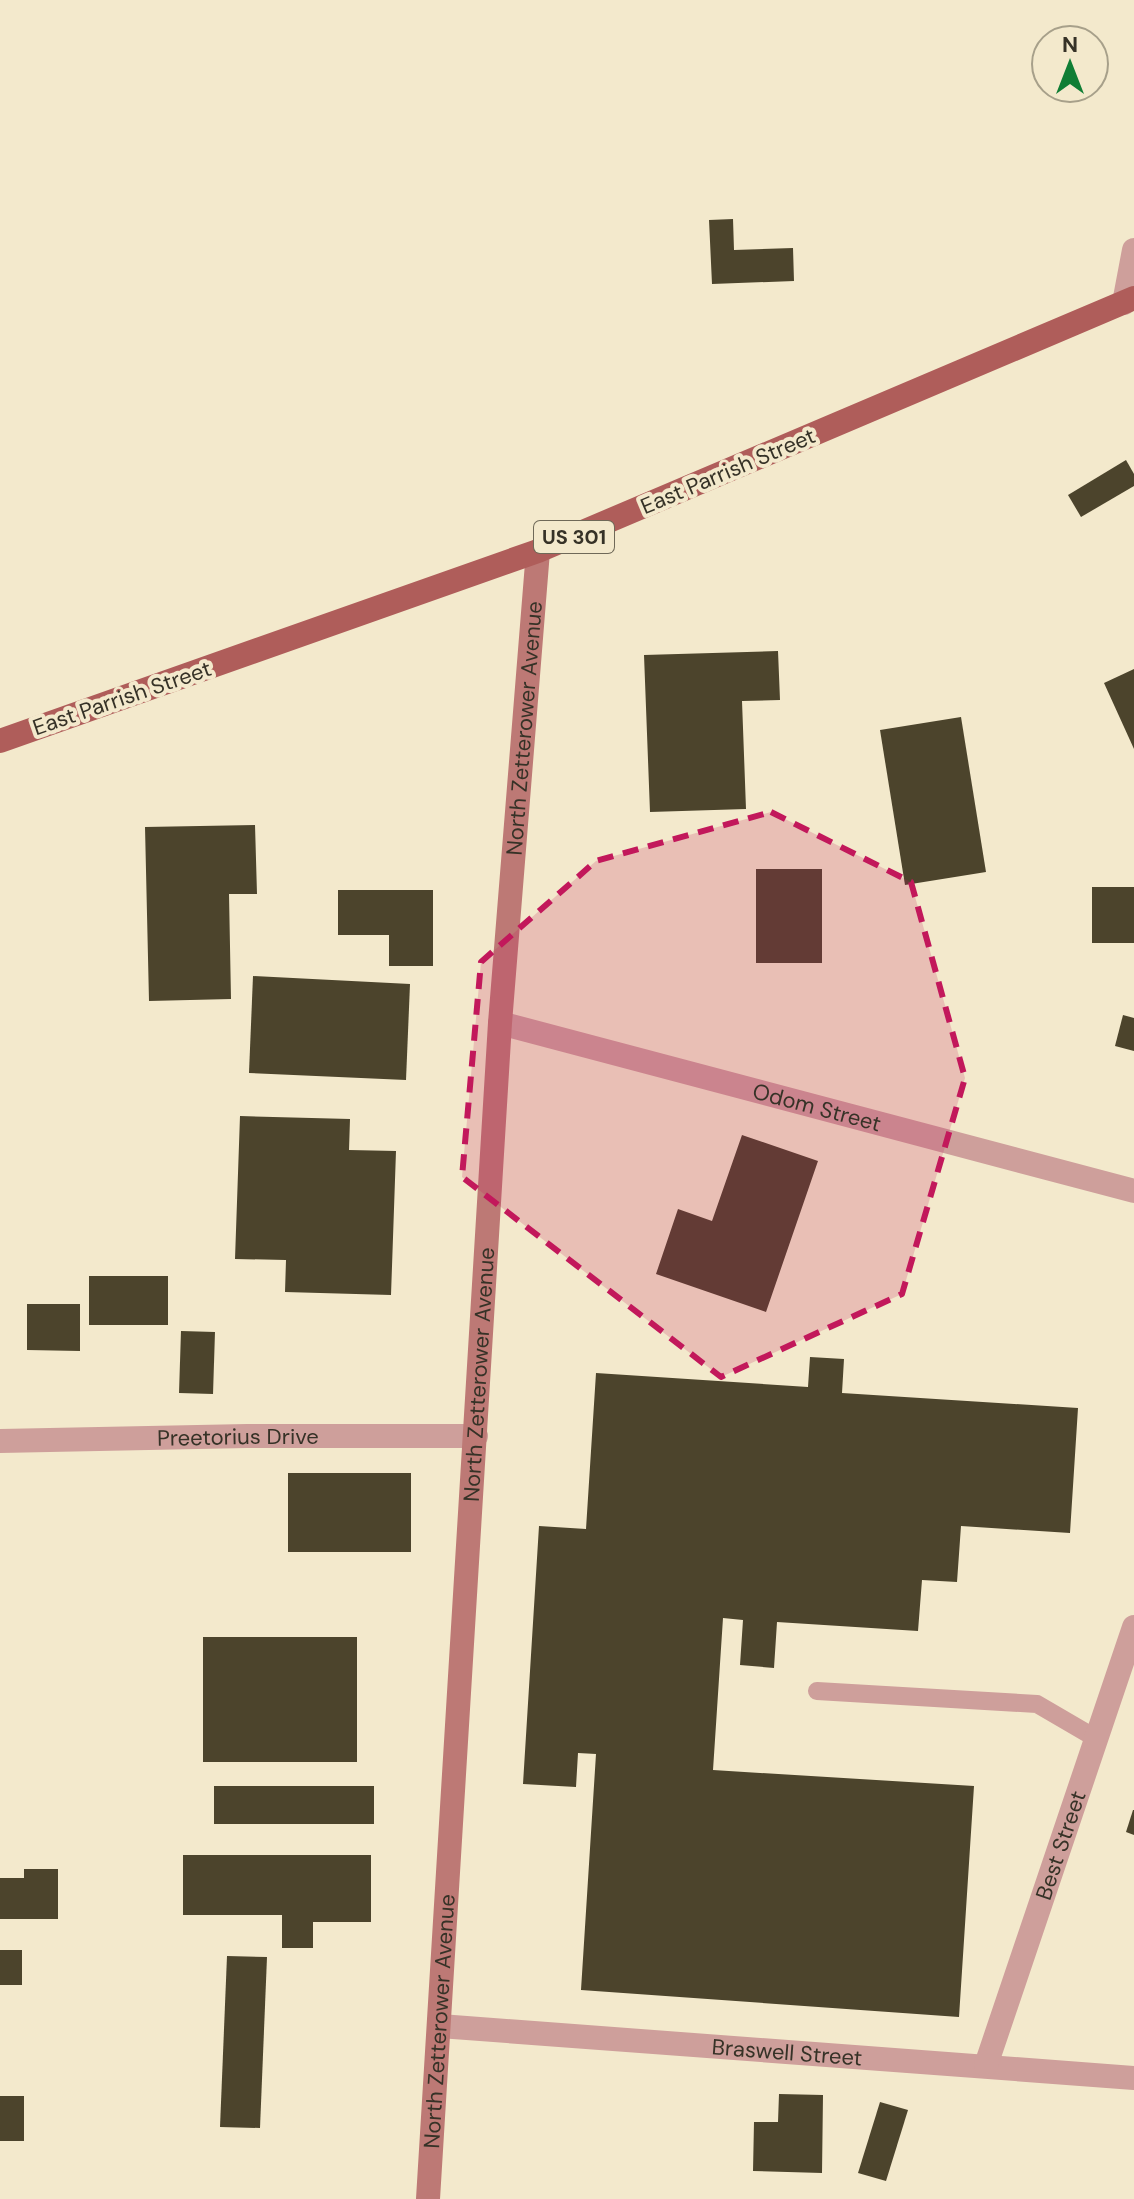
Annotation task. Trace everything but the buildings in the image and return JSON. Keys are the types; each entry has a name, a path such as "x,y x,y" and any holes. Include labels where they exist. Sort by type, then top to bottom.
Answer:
{"main road":[{"name":"East Parrish Street","path":"0,741 538,551 1129,300"}],"street":[{"path":"1129,300 1134,250"},
{"name":"North Zetterower Avenue","path":"428,2199 500,1023 538,551"},
{"name":"Odom Street","path":"500,1023 1134,1191"},
{"name":"Preetorius Drive","path":"0,1441 247,1436 476,1436"},
{"name":"Best Street","path":"986,2065 1134,1627"},
{"name":"Braswell Street","path":"440,2026 1134,2078"}],"lane":[{"path":"817,1691 1037,1704 1097,1739"}],"highlighted area":[{"path":"771,812 911,882 965,1078 902,1294 721,1377 462,1177 481,962 596,861"}]}
